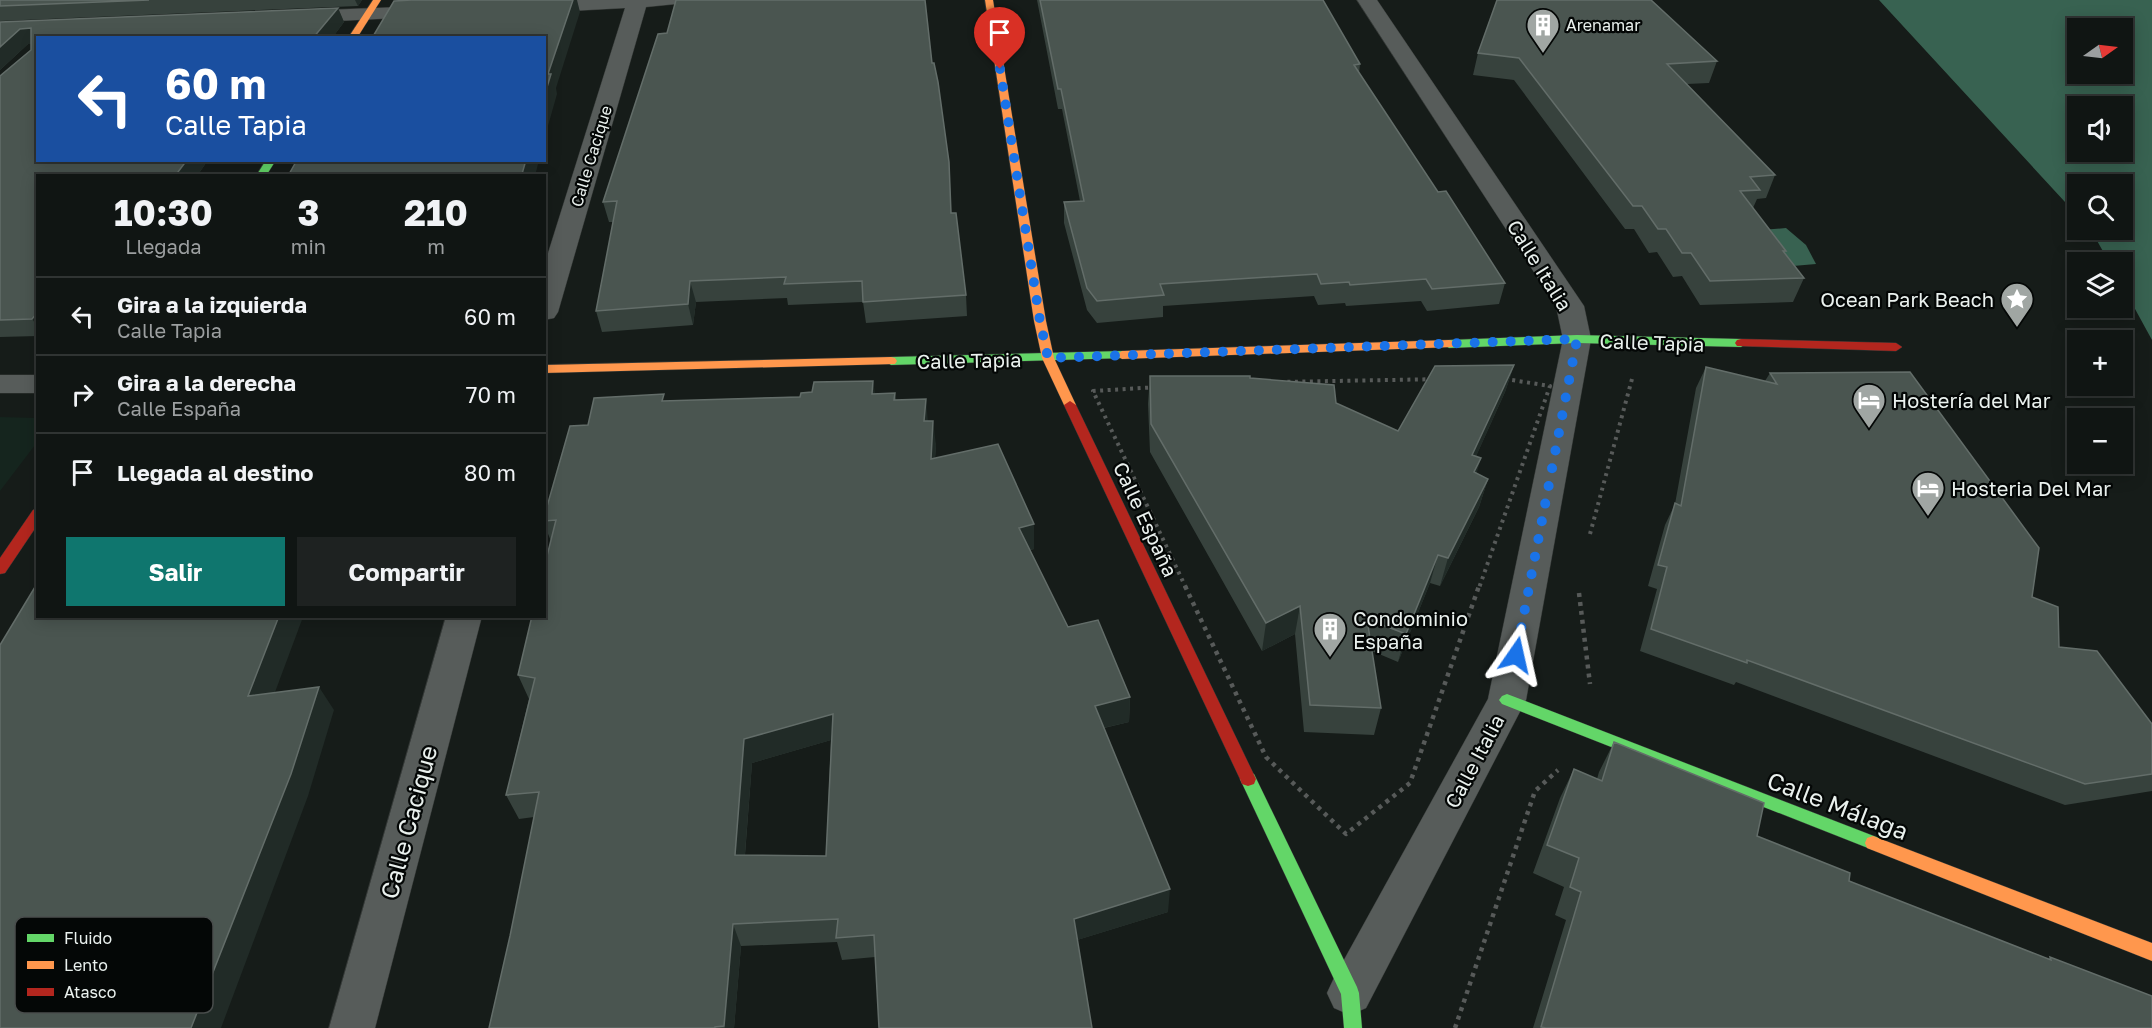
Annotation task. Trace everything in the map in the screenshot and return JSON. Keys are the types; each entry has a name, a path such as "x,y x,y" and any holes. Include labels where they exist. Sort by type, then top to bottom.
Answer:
{"street":[{"path":"508,8 669,0"},
{"name":"Calle España","path":"989,0 1040,321 1048,358 1351,1010"},
{"name":"Calle Italia","path":"1351,1010 1507,700 1577,339 1570,306 1367,0"},
{"name":"Calle Cacique","path":"546,305 638,1"},
{"path":"274,18 373,7 449,11"},
{"path":"353,36 373,7"},
{"name":"Calle Tapia","path":"546,369 1048,358 1577,339 1896,347"},
{"path":"0,384 36,384"},
{"path":"0,569 36,516"},
{"name":"Calle Cacique","path":"352,1028 463,618"},
{"name":"Calle Málaga","path":"1507,700 2152,952"}],"path":[{"path":"1499,378 1550,386 1410,783 1346,834 1266,757 1093,391 1224,383 1499,378"}],"shaded area":[{"path":"1879,0 2152,0 2152,340 2133,305 2133,252 2103,252 2097,240 2133,240 2133,174 2067,174 2067,204"},
{"path":"1786,228 1806,245 1816,264 1793,266 1761,230"},
{"path":"0,417 36,418 36,444 0,491"}],"building":[{"path":"0,0 149,0 0,6"},
{"path":"573,0 548,74 551,74 546,90 546,36 373,36 394,1"},
{"path":"676,0 925,0 932,63 934,63 938,82 949,162 951,213 956,213 966,295 863,302 862,281 784,284 786,277 690,281 688,304 596,311 617,201 603,202 658,34 667,33"},
{"path":"1040,0 1323,0 1360,64 1354,65 1438,192 1446,191 1505,283 1432,289 1426,279 1350,285 1349,282 1321,284 1317,274 1160,284 1164,295 1097,301 1087,288 1064,202 1084,201"},
{"path":"1497,0 1651,0 1717,61 1667,64 1775,175 1750,177 1760,190 1740,191 1804,278 1710,281 1691,253 1682,253 1666,229 1658,229 1642,206 1633,206 1519,58 1478,53"},
{"path":"338,8 315,36 36,36 36,162 186,162 176,174 36,174 36,314 32,319 0,320 0,76 31,50 31,28 20,29 0,47 0,22"},
{"path":"296,162 525,162 522,174 289,174"},
{"path":"1514,365 1472,455 1481,458 1474,472 1488,479 1448,558 1438,555 1406,634 1367,619 1381,708 1310,705 1300,606 1266,623 1151,424 1150,376 1250,376 1250,378 1334,385 1336,403 1398,431 1435,366"},
{"path":"1706,367 1777,384 1770,373 1910,372 2039,548 2032,597 2058,607 2059,647 2097,651 2152,724 2152,774 2085,784 1747,660 1747,663 1651,629 1667,567 1658,565 1675,503 1681,506"},
{"path":"873,381 872,394 895,393 894,400 926,399 924,421 933,421 931,459 998,444 1034,524 1019,528 1068,627 1098,620 1130,697 1095,706 1170,889 1074,919 1092,1028 879,1028 874,935 836,938 838,919 733,924 724,1026 715,1028 489,1028 539,792 506,795 535,678 518,675 532,618 546,618 546,560 556,520 546,521 546,510 570,426 588,425 594,398 664,394 662,401 800,397 801,393 812,392 814,382","holes":["833,714 826,856 735,855 744,739"]},
{"path":"36,585 36,618 278,618 248,696 319,687 291,774 213,972 213,917 15,917 15,1013 197,1013 191,1028 0,1028 0,645"},
{"path":"1614,742 1764,803 1757,836 1850,873 1849,881 2051,960 2050,957 2152,996 2152,1028 1541,1027 1581,892 1570,887 1579,858 1547,845 1574,769 1602,781"}],"traffic: fast":[{"path":"262,174 270,162"},
{"path":"1449,344 1577,339 1741,343"},
{"path":"891,361 1122,355"},
{"path":"1507,700 1873,843"},
{"path":"1248,779 1350,993 1353,1028"}],"traffic: slow":[{"path":"353,36 377,0"},
{"path":"989,0 1040,321 1048,358 1070,405"},
{"path":"1122,355 1449,344"},
{"path":"546,369 891,361"},
{"path":"1873,843 2152,952"}],"traffic: jam":[{"path":"1741,343 1896,347"},
{"path":"1070,405 1248,779"},
{"path":"0,569 36,516"}],"place":[{"name":"Arenamar","path":"1543,54"},
{"name":"Ocean Park Beach","path":"2017,328"},
{"name":"Hostería del Mar","path":"1869,429"},
{"name":"Hosteria Del Mar","path":"1928,517"},
{"name":"Condominio España","path":"1330,658"}],"route":[{"path":"1000,69 1040,321 1048,358 1577,339 1516,655"}]}
